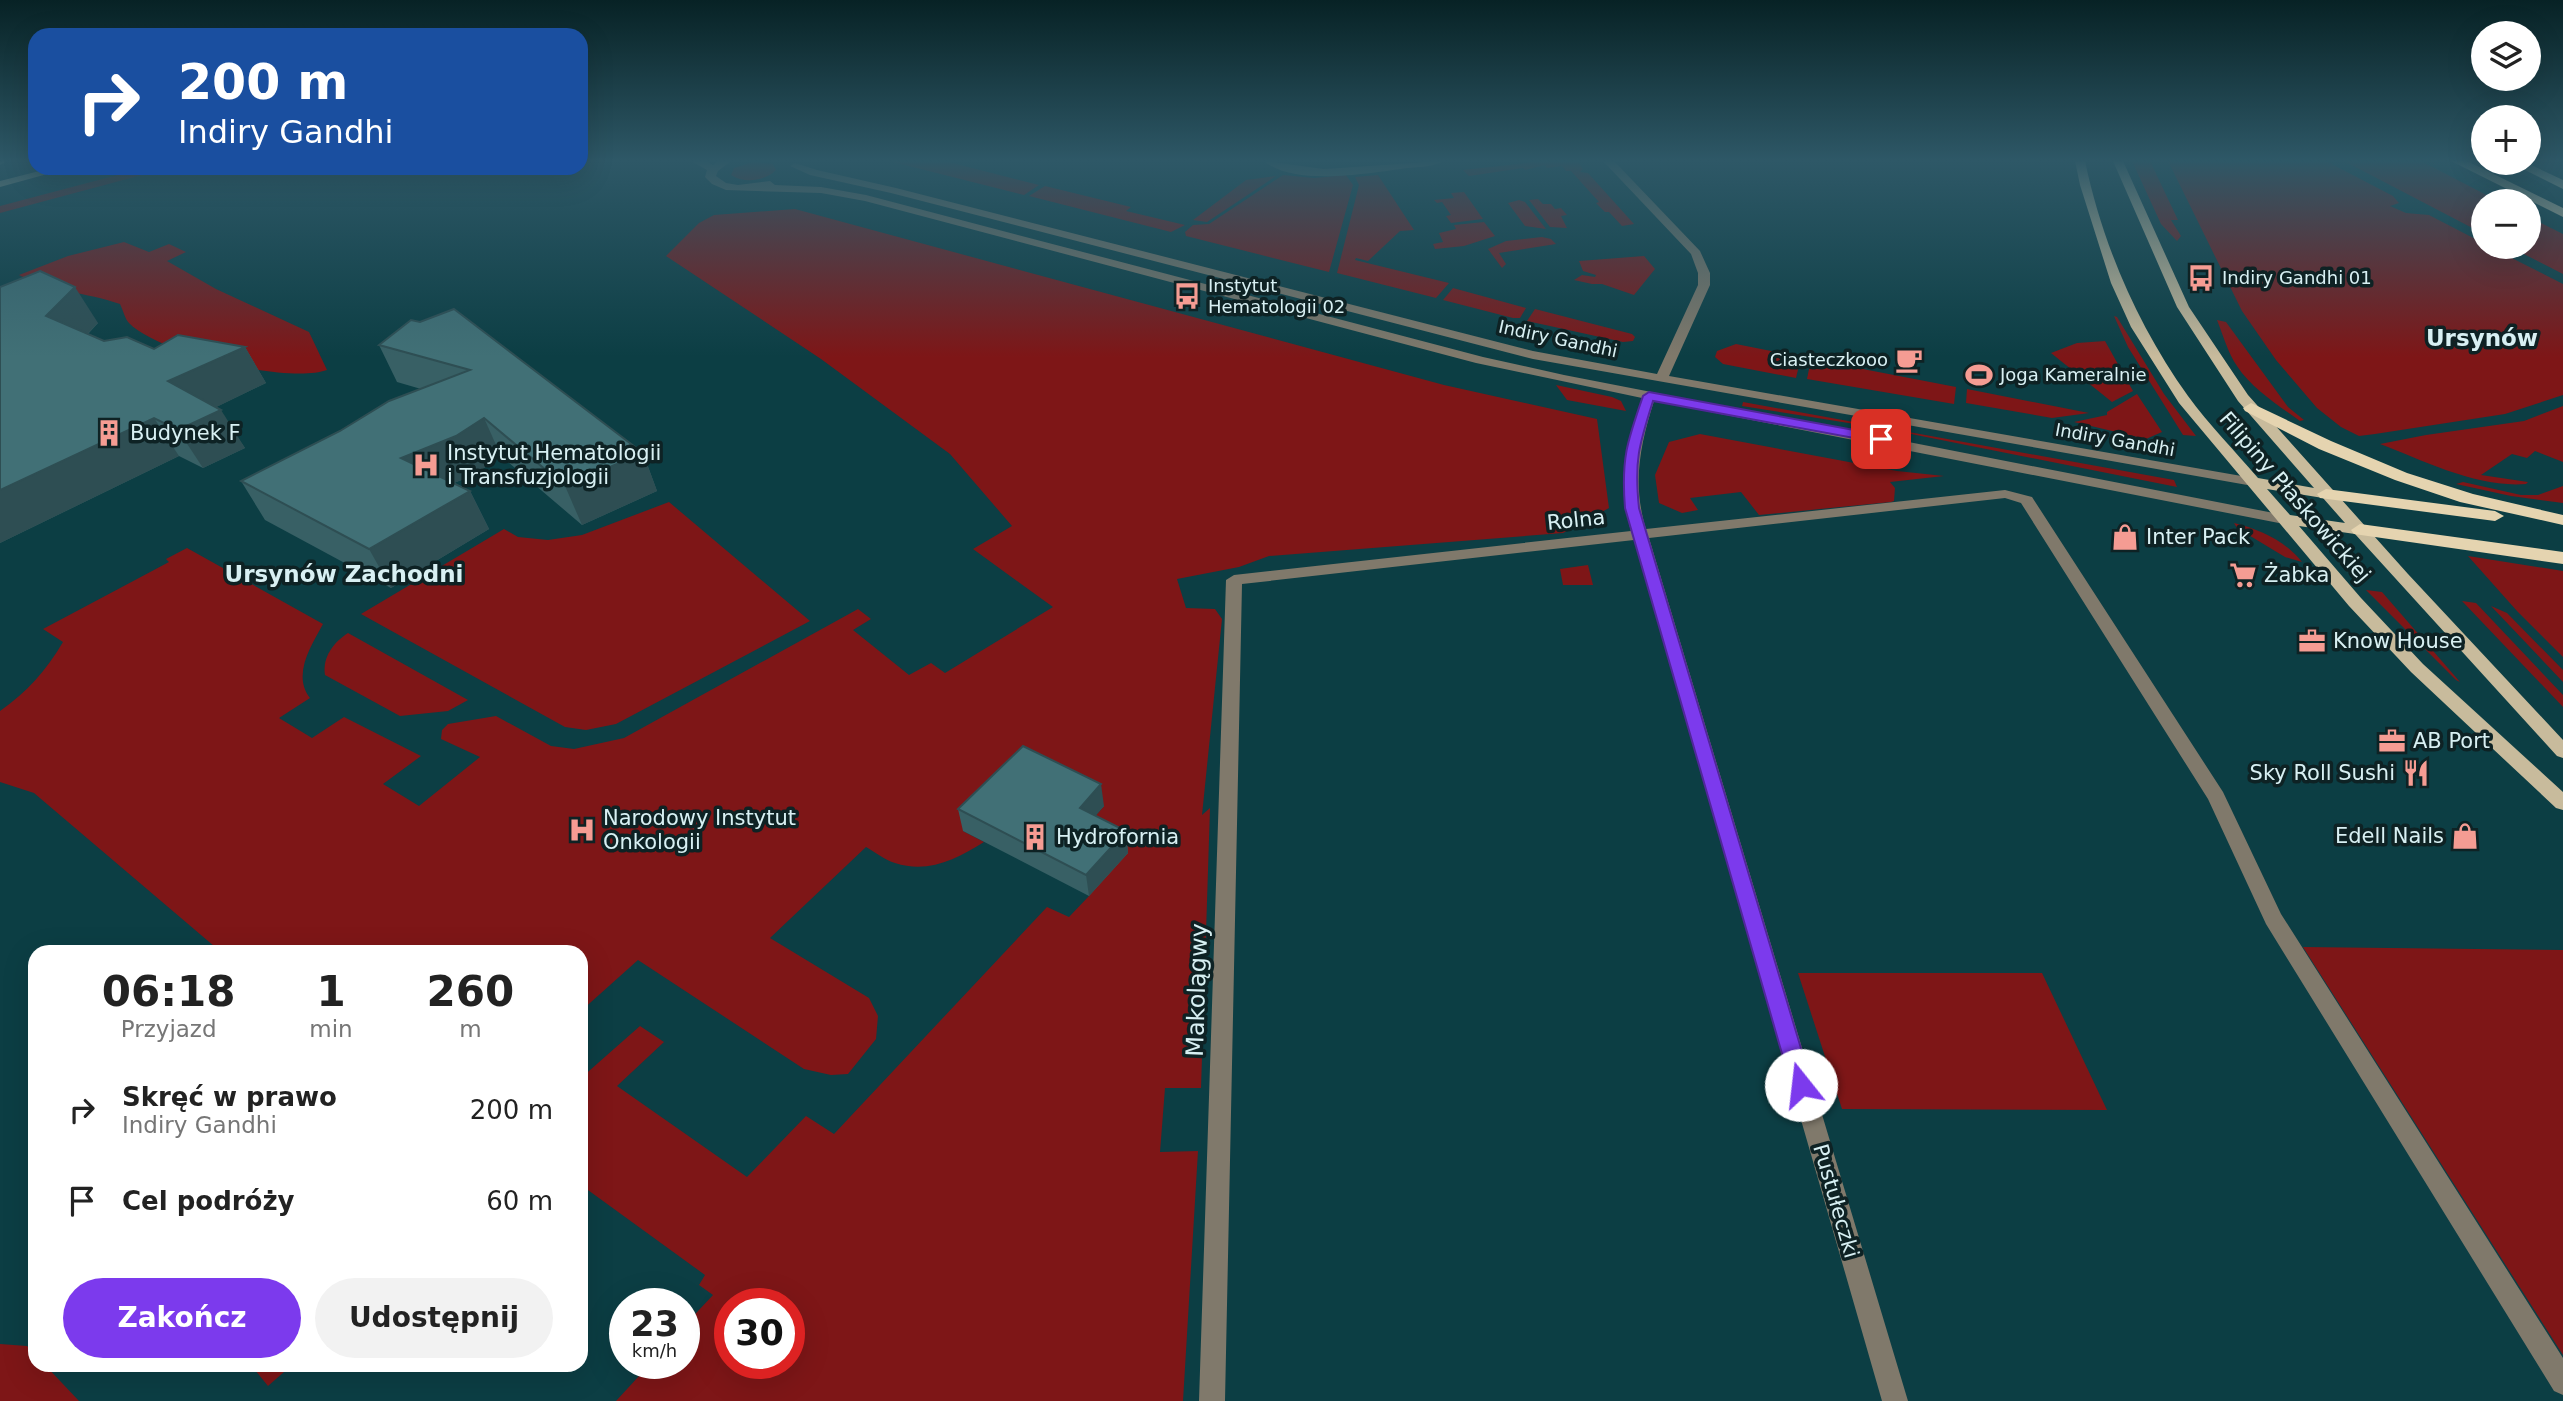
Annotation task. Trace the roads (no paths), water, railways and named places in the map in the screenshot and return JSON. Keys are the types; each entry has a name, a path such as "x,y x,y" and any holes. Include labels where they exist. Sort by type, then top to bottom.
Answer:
{"highway":[{"path":"2251,408 2296,432 2380,469 2455,495 2563,522"},
{"path":"2326,494 2563,522"},
{"path":"2360,530 2563,558"}],"main road":[{"name":"Filipiny Płaskowickiej","path":"2099,226 2117,283 2137,327 2184,400 2355,602 2417,668 2563,803"},
{"name":"Filipiny Płaskowickiej","path":"2147,226 2182,307 2251,408 2326,494 2563,751"},
{"name":"Indiry Gandhi","path":"2253,482 2326,494"},
{"path":"2284,519 2360,530"}],"street":[{"name":"Indiry Gandhi","path":"974,226 1481,360 1649,396 1905,443 2284,519"},
{"name":"Indiry Gandhi","path":"1033,226 1534,355 2253,482"},
{"path":"1661,379 1704,285 1704,273 1696,253 1671,226"},
{"name":"Pustułeczki","path":"1649,396 1631,449 1629,477 1632,508 1895,1401"},
{"name":"Rolna","path":"1234,580 2005,494 2028,500 2216,797 2273,918 2563,1382"},
{"name":"Makolągwy","path":"1212,1401 1234,580"}],"place":[{"name":"Indiry Gandhi 01","path":"2201,278"},
{"name":"Instytut Hematologii 02","path":"1187,296"},
{"name":"Ciasteczkooo","path":"1909,360"},
{"name":"Joga Kameralnie","path":"1979,375"},
{"name":"Budynek F","path":"109,433"},
{"name":"Instytut Hematologii i Transfuzjologii","path":"426,465"},
{"name":"Inter Pack","path":"2125,537"},
{"name":"Żabka","path":"2243,575"},
{"name":"Know House","path":"2312,641"},
{"name":"AB Port","path":"2392,741"},
{"name":"Sky Roll Sushi","path":"2416,773"},
{"name":"Narodowy Instytut Onkologii","path":"582,830"},
{"name":"Edell Nails","path":"2465,836"},
{"name":"Hydrofornia","path":"1035,837"}],"district":[{"name":"Ursynów","path":"2482,338"},
{"name":"Ursynów Zachodni","path":"344,574"}]}
